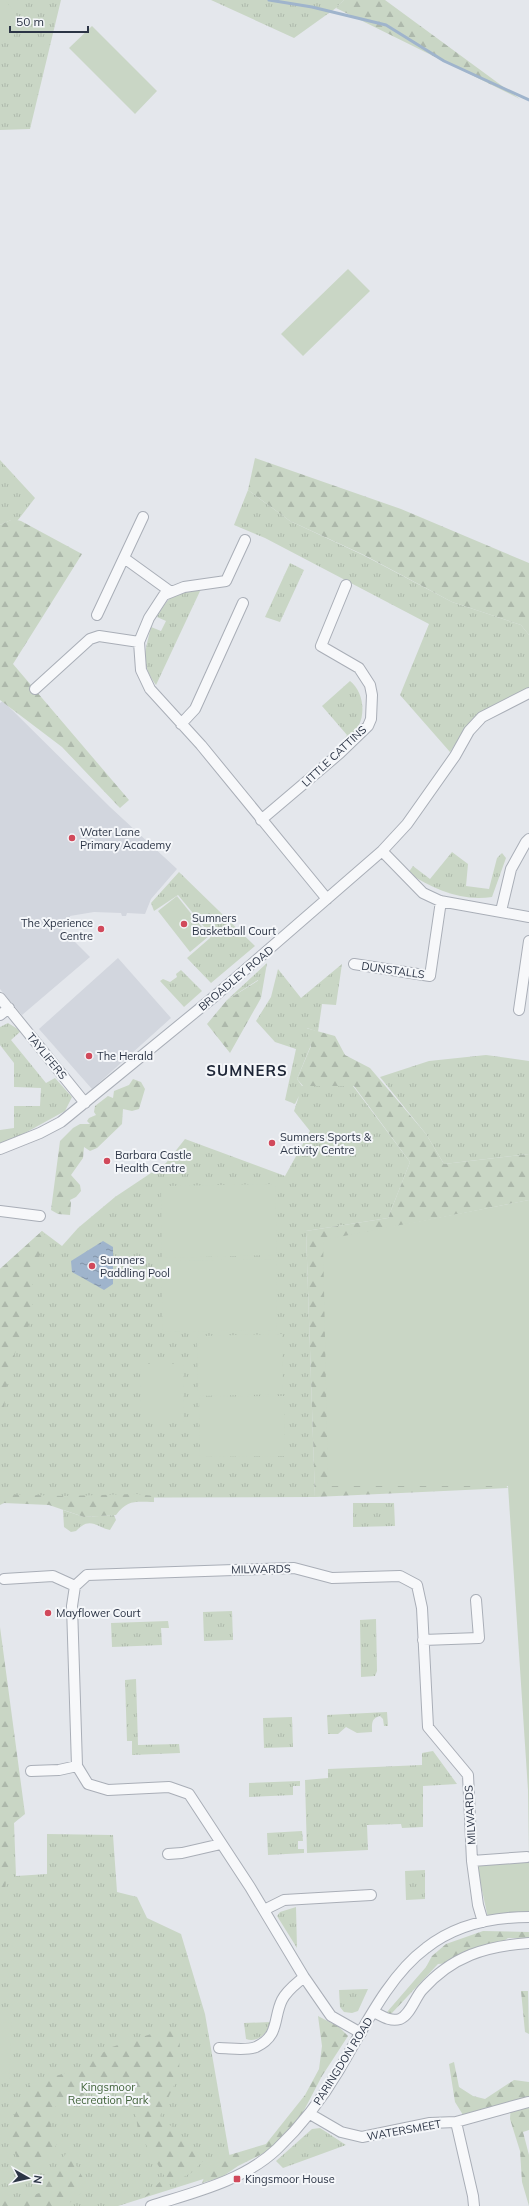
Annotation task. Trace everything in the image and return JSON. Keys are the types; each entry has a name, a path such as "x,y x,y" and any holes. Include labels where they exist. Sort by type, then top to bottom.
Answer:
{"street":[{"path":"97,615 143,517"},
{"path":"245,540 226,581 184,587 164,595 149,618 139,642 141,670 150,689 327,899"},
{"path":"124,558 170,592"},
{"name":"LITTLE CATTINS","path":"261,820 340,753 368,726 371,719 372,695 370,685 359,668 321,646 346,585"},
{"path":"181,724 195,709 243,603"},
{"path":"35,689 90,639 100,636 139,642"},
{"name":"BROADLEY ROAD","path":"0,1149 40,1133 61,1122 215,996 382,851 407,824 455,756 470,731 482,717 529,694"},
{"path":"501,911 511,869 529,839"},
{"path":"382,851 423,893 442,901 529,917"},
{"name":"DUNSTALLS","path":"354,964 430,976 442,901"},
{"path":"518,1010 529,941"},
{"name":"TAYLIFERS","path":"0,998 85,1103"},
{"path":"0,1015 9,1008"},
{"path":"0,1211 40,1216"},
{"name":"MILWARDS","path":"75,1586 87,1575 281,1568 294,1568 332,1578 400,1576 417,1585 422,1608 428,1727 468,1775 472,1861 478,1905 484,1922"},
{"path":"4,1579 53,1576 75,1586 72,1606 77,1766 88,1784 108,1790 169,1788 189,1794 264,1910 304,1977 331,2016 361,2033"},
{"path":"423,1640 479,1638 476,1600"},
{"path":"31,1771 59,1770 77,1766"},
{"path":"168,1854 182,1853 221,1844"},
{"name":"MILWARDS","path":"472,1861 527,1858"},
{"path":"264,1910 284,1900 371,1896"},
{"name":"PARINGDON ROAD","path":"151,2206 209,2188 245,2172 276,2149 310,2114 338,2072 374,2012 406,1966 426,1948 446,1934 484,1922 529,1917"},
{"path":"374,2012 391,2020 399,2019 405,2016 422,1991 444,1968 479,1950 506,1944 529,1943"},
{"path":"219,2048 256,2047 266,2040 275,2029 282,2000 289,1990 304,1977"},
{"name":"WATERSMEET","path":"310,2114 341,2132 362,2137 430,2124 456,2122 528,2102"},
{"name":"WATERSMEET","path":"456,2122 474,2206"}],"shaded area":[{"name":"Water Lane Primary Academy","path":"3,701 110,807 177,869 151,899 145,914 127,913 126,916 122,916 121,913 94,912 70,916 70,925 65,926 61,931 71,938 90,957 22,1015 0,989 0,703"},
{"path":"118,958 171,1018 92,1089 39,1029"}],"green space":[{"path":"0,0 61,0 30,129 0,130"},
{"path":"0,0 5,0 25,27 0,44"},
{"path":"211,0 344,0 336,8 294,38"},
{"path":"344,0 385,0 520,99 336,8"},
{"path":"92,26 157,91 135,114 69,48"},
{"path":"348,269 370,291 303,356 281,334"},
{"path":"255,458 401,509 529,563 529,635 521,625 452,602 364,555 290,521 248,490"},
{"path":"0,460 35,498 18,520 11,520 0,525"},
{"path":"248,490 290,521 363,555 452,602 521,625 529,635 529,689 480,714 470,722 450,752 400,695 429,624 265,538 234,525"},
{"path":"13,519 21,521 82,554 13,664 129,800 120,808 62,747 0,700 0,525"},
{"path":"290,563 304,570 280,622 265,617"},
{"path":"201,589 156,685 148,670 145,657 151,627 161,631 166,621 157,617 170,598 178,593"},
{"path":"350,681 360,695 362,701 362,713 359,725 347,740 345,738 347,735 322,706"},
{"path":"452,852 468,864 466,886 489,889 497,858 502,853 506,858 492,897 470,898 448,893 408,873 413,866 430,879"},
{"path":"179,872 255,946 211,983 187,958 210,938 211,935 178,895 154,911 151,903"},
{"name":"Sumners Basketball Court","path":"177,896 209,936 190,952 158,911"},
{"path":"267,963 261,998 258,980 227,1000"},
{"path":"342,964 336,1005 322,1004 318,1032 307,1028 311,1045 297,1079 302,1086 353,1086 410,1162 388,1218 306,1231 315,1497 0,1498 0,1269 42,1231 62,1246 78,1228 115,1197 166,1163 185,1139 285,1176 310,1131 294,1111 299,1096 295,1104 285,1100 296,1049 275,1042 256,1021 271,997 278,969 301,998"},
{"path":"181,970 202,991 184,1007 160,981 163,979 170,982 177,977 176,974"},
{"path":"259,980 261,998 230,1053 207,1024 227,1000"},
{"path":"8,1023 21,1031 11,1040 46,1083 55,1078 72,1097 65,1111 14,1139 0,1144 0,1130 14,1128 14,1106 40,1106 41,1088 14,1087 14,1063 0,1045 0,1027"},
{"path":"306,1028 335,1036 345,1055 370,1068 426,1134 444,1164 529,1154 529,1200 323,1241 508,1488 315,1497 306,1231 388,1218 410,1162 354,1086 303,1086 297,1079 311,1046"},
{"path":"486,1055 529,1061 529,1154 444,1164 426,1134 380,1077 429,1061"},
{"path":"133,1079 141,1082 145,1089 139,1109 132,1111 123,1109 122,1124 97,1148 90,1151 84,1147 83,1158 71,1175 80,1185 81,1191 76,1197 70,1200 70,1215 58,1214 51,1210 60,1141 73,1128 80,1124 90,1124 87,1121 89,1118 96,1115 94,1112 95,1106 108,1096 113,1098 114,1091 129,1085"},
{"path":"275,1184 277,1255 162,1258 161,1186"},
{"path":"529,1200 529,1855 528,1790 508,1486 328,1486 323,1240"},
{"path":"42,1231 47,1239 32,1273 32,1319 16,1350 8,1376 3,1415 0,1421 0,1269"},
{"path":"276,1259 277,1330 163,1332 161,1261"},
{"path":"282,1334 283,1394 198,1396 197,1336"},
{"path":"140,1364 183,1364 184,1423 141,1423"},
{"path":"284,1396 285,1456 200,1457 199,1397"},
{"path":"0,1494 64,1496 137,1494 154,1496 154,1502 133,1502 124,1506 116,1515 84,1517 49,1505 4,1503 0,1505"},
{"path":"353,1503 394,1503 395,1526 353,1527"},
{"path":"63,1510 84,1517 114,1515 116,1520 110,1530 89,1523 85,1524 76,1531 71,1532 64,1527"},
{"path":"232,1611 233,1640 204,1641 203,1612"},
{"path":"376,1619 377,1671 375,1676 361,1677 360,1620"},
{"path":"168,1621 169,1628 161,1628 162,1645 112,1647 111,1623"},
{"path":"0,1627 25,1814 14,1823 12,1850 4,1894 0,1898"},
{"path":"136,1679 138,1745 179,1744 180,1753 132,1755 132,1741 127,1741 125,1680"},
{"path":"387,1712 388,1726 384,1726 383,1719 380,1716 377,1717 373,1722 372,1732 357,1733 346,1727 338,1734 328,1734 327,1715"},
{"path":"292,1717 293,1747 264,1748 263,1718"},
{"path":"433,1751 457,1784 423,1786 423,1827 402,1828 401,1824 367,1825 368,1850 307,1853 305,1780 328,1778 328,1769 422,1765 422,1753"},
{"path":"300,1781 300,1786 293,1786 293,1795 249,1797 249,1783"},
{"name":"Kingsmoor Recreation Park","path":"14,1823 16,1876 47,1874 47,1834 113,1835 117,1892 137,1897 147,1918 181,1934 205,2014 232,2170 118,2206 0,2206 0,1853"},
{"path":"302,1831 303,1841 298,1841 298,1849 304,1849 304,1853 268,1855 267,1833"},
{"path":"529,1855 529,1915 488,1918 475,1858"},
{"path":"425,1870 425,1899 406,1900 405,1871"},
{"path":"296,1907 297,1948 277,1916 280,1912"},
{"path":"483,1931 529,1932 529,1938 508,1938 498,1945 449,1963 438,1964 391,2014 387,2012 426,1967 432,1956 446,1944"},
{"path":"368,1989 358,2011 352,2013 344,2012 340,2007 339,1990"},
{"path":"521,1991 528,1991 529,2034 525,2032"},
{"path":"318,2016 339,2027 348,2036 322,2076 300,2118 268,2151 238,2166 222,2177 202,2183 209,2164 226,2156 266,2144 305,2095 319,2069 322,2046"},
{"path":"0,2022 12,2023 9,2080 0,2080"},
{"path":"271,2022 268,2030 262,2036 255,2040 246,2039 244,2023"},
{"path":"169,2028 180,2037 179,2074 160,2116 181,2135 195,2154 203,2161 191,2173 143,2198 165,2177 138,2131 135,2108 118,2091 91,2092 50,2109 52,2140 58,2142 41,2171 21,2169 7,2131 32,2079 59,2075 84,2067 109,2048"},
{"path":"454,2062 459,2087 473,2096 485,2099 514,2080 529,2082 529,2130 523,2132 529,2155 529,2206 522,2182 520,2151 510,2119 511,2103 463,2115 455,2102 449,2064"},
{"path":"320,2128 346,2145 283,2168 276,2161 312,2129"},
{"path":"68,2151 83,2178 80,2194 66,2206 0,2206 0,2195 22,2200 44,2191 42,2180 53,2171"}],"water":[{"name":"Sumners Paddling Pool","path":"103,1241 113,1247 113,1284 104,1290 72,1272 71,1261"}],"waterway":[{"path":"269,0 312,7 386,25 444,61 529,100"}],"place":[{"name":"Water Lane Primary Academy","path":"72,838"},
{"name":"Sumners Basketball Court","path":"184,924"},
{"name":"The Xperience Centre","path":"101,929"},
{"name":"The Herald","path":"89,1056"},
{"name":"Sumners Sports & Activity Centre","path":"272,1143"},
{"name":"Barbara Castle Health Centre","path":"107,1161"},
{"name":"Sumners Paddling Pool","path":"92,1266"},
{"name":"Mayflower Court","path":"48,1613"},
{"name":"Kingsmoor House","path":"237,2179"}],"district":[{"name":"SUMNERS","path":"247,1070"}]}
